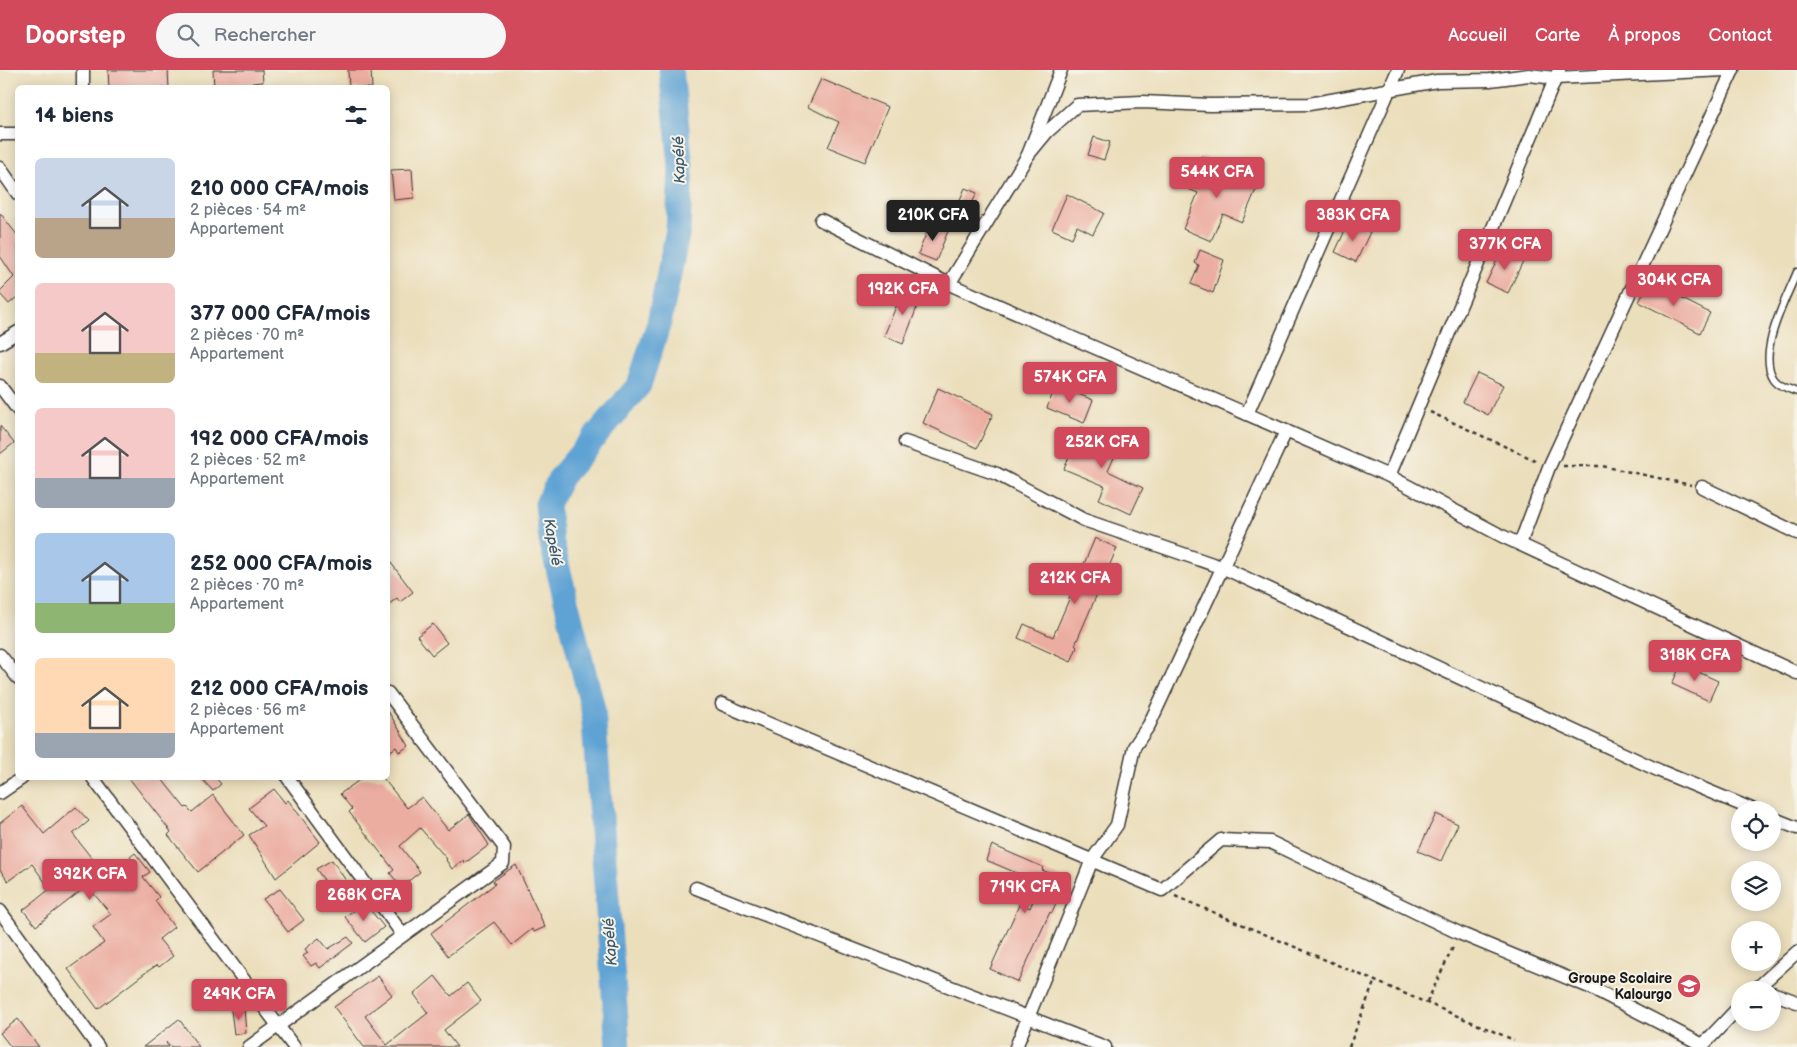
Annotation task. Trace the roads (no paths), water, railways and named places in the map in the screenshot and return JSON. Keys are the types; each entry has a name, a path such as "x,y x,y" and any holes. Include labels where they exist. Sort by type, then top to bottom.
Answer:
{"street":[{"path":"83,70 83,85"},
{"path":"1028,155 1061,70"},
{"path":"1247,414 1398,70"},
{"path":"949,284 1028,155 1047,132 1077,105 1142,102 1309,104 1364,94 1388,92 1437,81 1490,80 1529,75 1725,70"},
{"path":"1520,544 1549,466 1733,70"},
{"path":"1389,476 1557,74"},
{"path":"0,134 15,134"},
{"path":"0,168 15,190"},
{"path":"821,220 949,284 1389,476 1520,544 1797,674"},
{"path":"0,343 15,334"},
{"path":"0,386 15,406"},
{"path":"1016,1047 1092,860 1117,825 1134,747 1149,725 1224,568 1286,431"},
{"path":"905,442 997,474 1084,520 1224,568 1660,771 1732,801"},
{"path":"1702,487 1797,532"},
{"path":"0,654 15,674"},
{"path":"248,1047 504,863 504,848 390,696"},
{"path":"722,704 1162,890 1221,840 1270,842 1459,933 1592,988 1702,1046 1731,1015"},
{"path":"0,794 19,780"},
{"path":"94,780 294,1047"},
{"path":"289,780 403,934"},
{"path":"1781,822 1797,828"},
{"path":"696,888 1105,1047"},
{"path":"0,911 98,1047"},
{"path":"1767,981 1797,952"},
{"path":"1781,996 1797,1002"}],"lane":[{"path":"1797,272 1768,346 1768,361 1774,378 1785,388 1797,392"}],"waterway":[{"name":"Kapélé","path":"618,1047 593,709 551,540 547,504 561,477 639,385 659,323 678,230 681,166 671,70"}],"place":[{"name":"Groupe Scolaire Kalourgo","path":"1689,986"}]}
